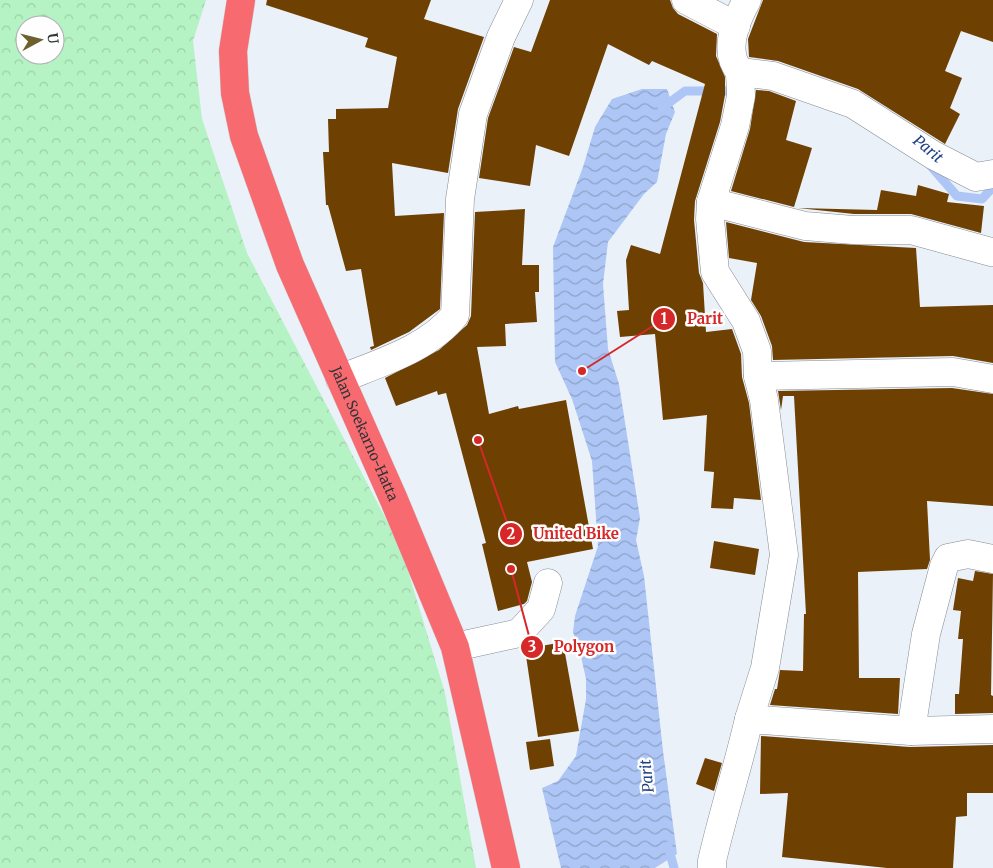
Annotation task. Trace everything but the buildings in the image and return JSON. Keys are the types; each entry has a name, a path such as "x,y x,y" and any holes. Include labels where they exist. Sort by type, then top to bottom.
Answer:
{"highway":[{"name":"Jalan Soekarno-Hatta","path":"241,0 233,51 235,93 244,136 290,266 394,500 455,646 506,868"}],"street":[{"path":"340,379 394,356 435,335 455,315 460,200 473,114 501,37 519,0"},
{"path":"686,0 736,26"},
{"path":"712,868 712,860 724,807 765,668 784,555 764,400 758,376 757,351 746,321 715,272 711,202 735,126 741,96 740,72 735,66 732,38 747,0"},
{"path":"740,72 773,76 853,104 933,154 976,177 993,174"},
{"path":"711,202 805,226 854,230 911,230 991,252"},
{"path":"758,376 954,372 993,379"},
{"path":"911,731 926,634 944,566 948,558 968,554 993,559"},
{"path":"455,646 519,634 541,609 548,584"},
{"path":"749,719 911,731 993,729"}],"green space":[{"path":"0,0 206,0 193,41 202,119 247,253 401,548 445,693 476,868 0,868"}],"water":[{"path":"642,89 667,89 675,112 666,134 657,182 644,194 608,242 603,284 608,349 619,384 640,518 636,540 644,576 663,751 677,854 655,868 561,868 542,788 558,781 576,756 586,699 586,679 573,632 575,616 598,546 592,461 572,399 555,362 553,247 583,167 595,127 612,99"}],"waterway":[{"name":"Parit","path":"662,108 685,91 735,91 738,89"},
{"name":"Parit","path":"929,164 957,196 982,199 993,187"},
{"name":"Parit","path":"668,846 674,868"}],"place":[{"name":"Parit","path":"582,371"},
{"name":"United Bike","path":"478,440"},
{"name":"Polygon","path":"511,569"}]}
